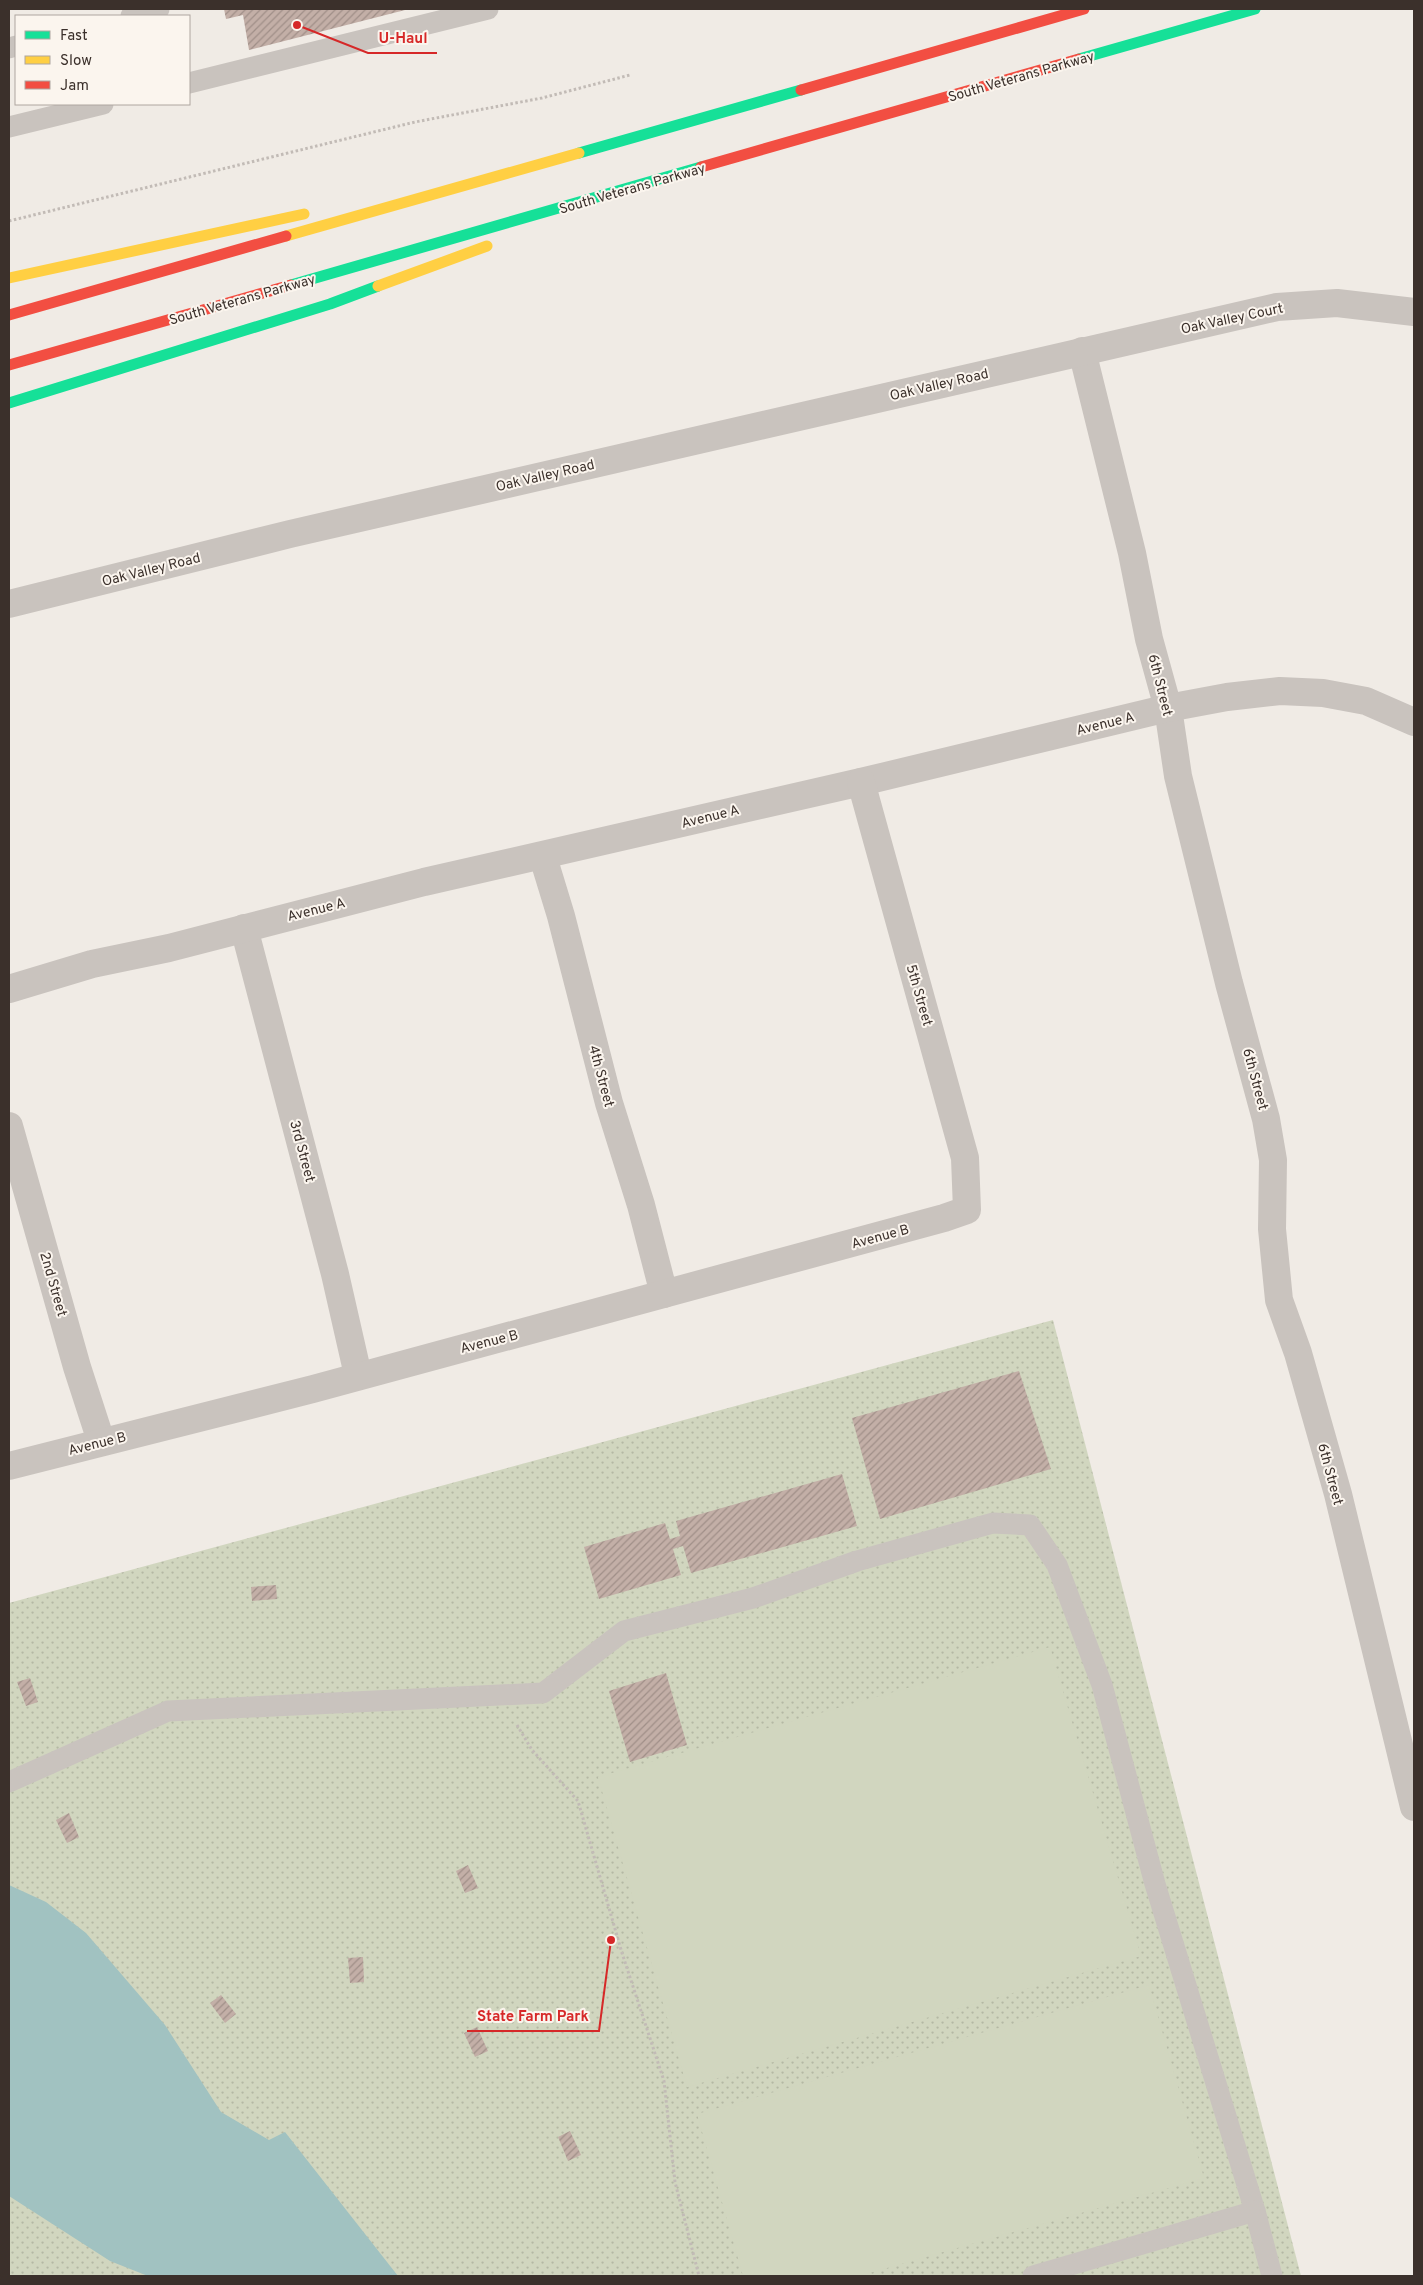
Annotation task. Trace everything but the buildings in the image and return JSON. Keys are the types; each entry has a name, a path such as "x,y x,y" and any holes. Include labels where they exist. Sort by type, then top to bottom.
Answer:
{"highway":[{"path":"9,315 1084,9"},
{"name":"South Veterans Parkway","path":"9,365 1254,9"},
{"path":"374,199 538,164"},
{"path":"555,221 686,172"},
{"path":"9,278 315,211"},
{"path":"9,403 330,304 499,242"}],"street":[{"name":"Oak Valley Court","path":"1082,351 1277,308 1337,304 1414,312"},
{"name":"Oak Valley Road","path":"9,604 290,534 1082,351"},
{"name":"6th Street","path":"1082,351 1132,553 1149,639 1168,708 1178,776 1229,983 1266,1119 1273,1160 1272,1229 1279,1300 1298,1353 1338,1494 1414,1807"},
{"name":"Avenue A","path":"9,989 92,964 169,948 424,882 861,782 1168,708 1227,697 1280,691 1323,693 1366,702 1414,722"},
{"name":"5th Street","path":"861,782 965,1158 967,1210"},
{"name":"4th Street","path":"543,856 609,1103 640,1205 664,1294"},
{"name":"3rd Street","path":"244,928 335,1274 358,1375"},
{"name":"2nd Street","path":"9,1126 77,1367 101,1441"},
{"name":"Avenue B","path":"9,1466 101,1441 313,1389 358,1375 944,1218 967,1210"}],"lane":[{"path":"135,15 161,9"},
{"path":"190,83 488,9"},
{"path":"9,127 99,105"},
{"path":"9,1782 168,1711 543,1693 624,1630 753,1598 858,1561 993,1523 1030,1525 1058,1565 1102,1685 1155,1884 1255,2211 1272,2276"},
{"path":"1033,2276 1255,2211"}],"path":[{"path":"9,220 415,122 542,98 630,75"},
{"path":"499,1695 532,1750 578,1801 622,1953 664,2081 675,2182 699,2276"}],"green space":[{"path":"1053,1320 1301,2276 9,2276 9,1603"},
{"path":"1050,1647 1141,1956 687,2087 598,1777"},
{"path":"1149,1985 1204,2178 859,2276 743,2276 697,2114"}],"water":[{"path":"9,1885 46,1902 86,1933 165,2025 221,2112 269,2140 285,2132 398,2276 148,2276 110,2261 9,2196"}],"traffic: fast":[{"path":"1079,59 1255,9"},
{"path":"579,153 801,90"},
{"path":"291,285 701,167"},
{"path":"9,403 330,304 378,286"}],"traffic: slow":[{"path":"286,236 579,153"},
{"path":"9,278 304,214"},
{"path":"378,286 487,246"}],"traffic: jam":[{"path":"801,90 1084,9"},
{"path":"701,167 1079,59"},
{"path":"9,315 286,236"},
{"path":"9,365 291,285"}],"place":[{"name":"U-Haul","path":"297,25"},
{"name":"State Farm Park","path":"611,1940"}]}
